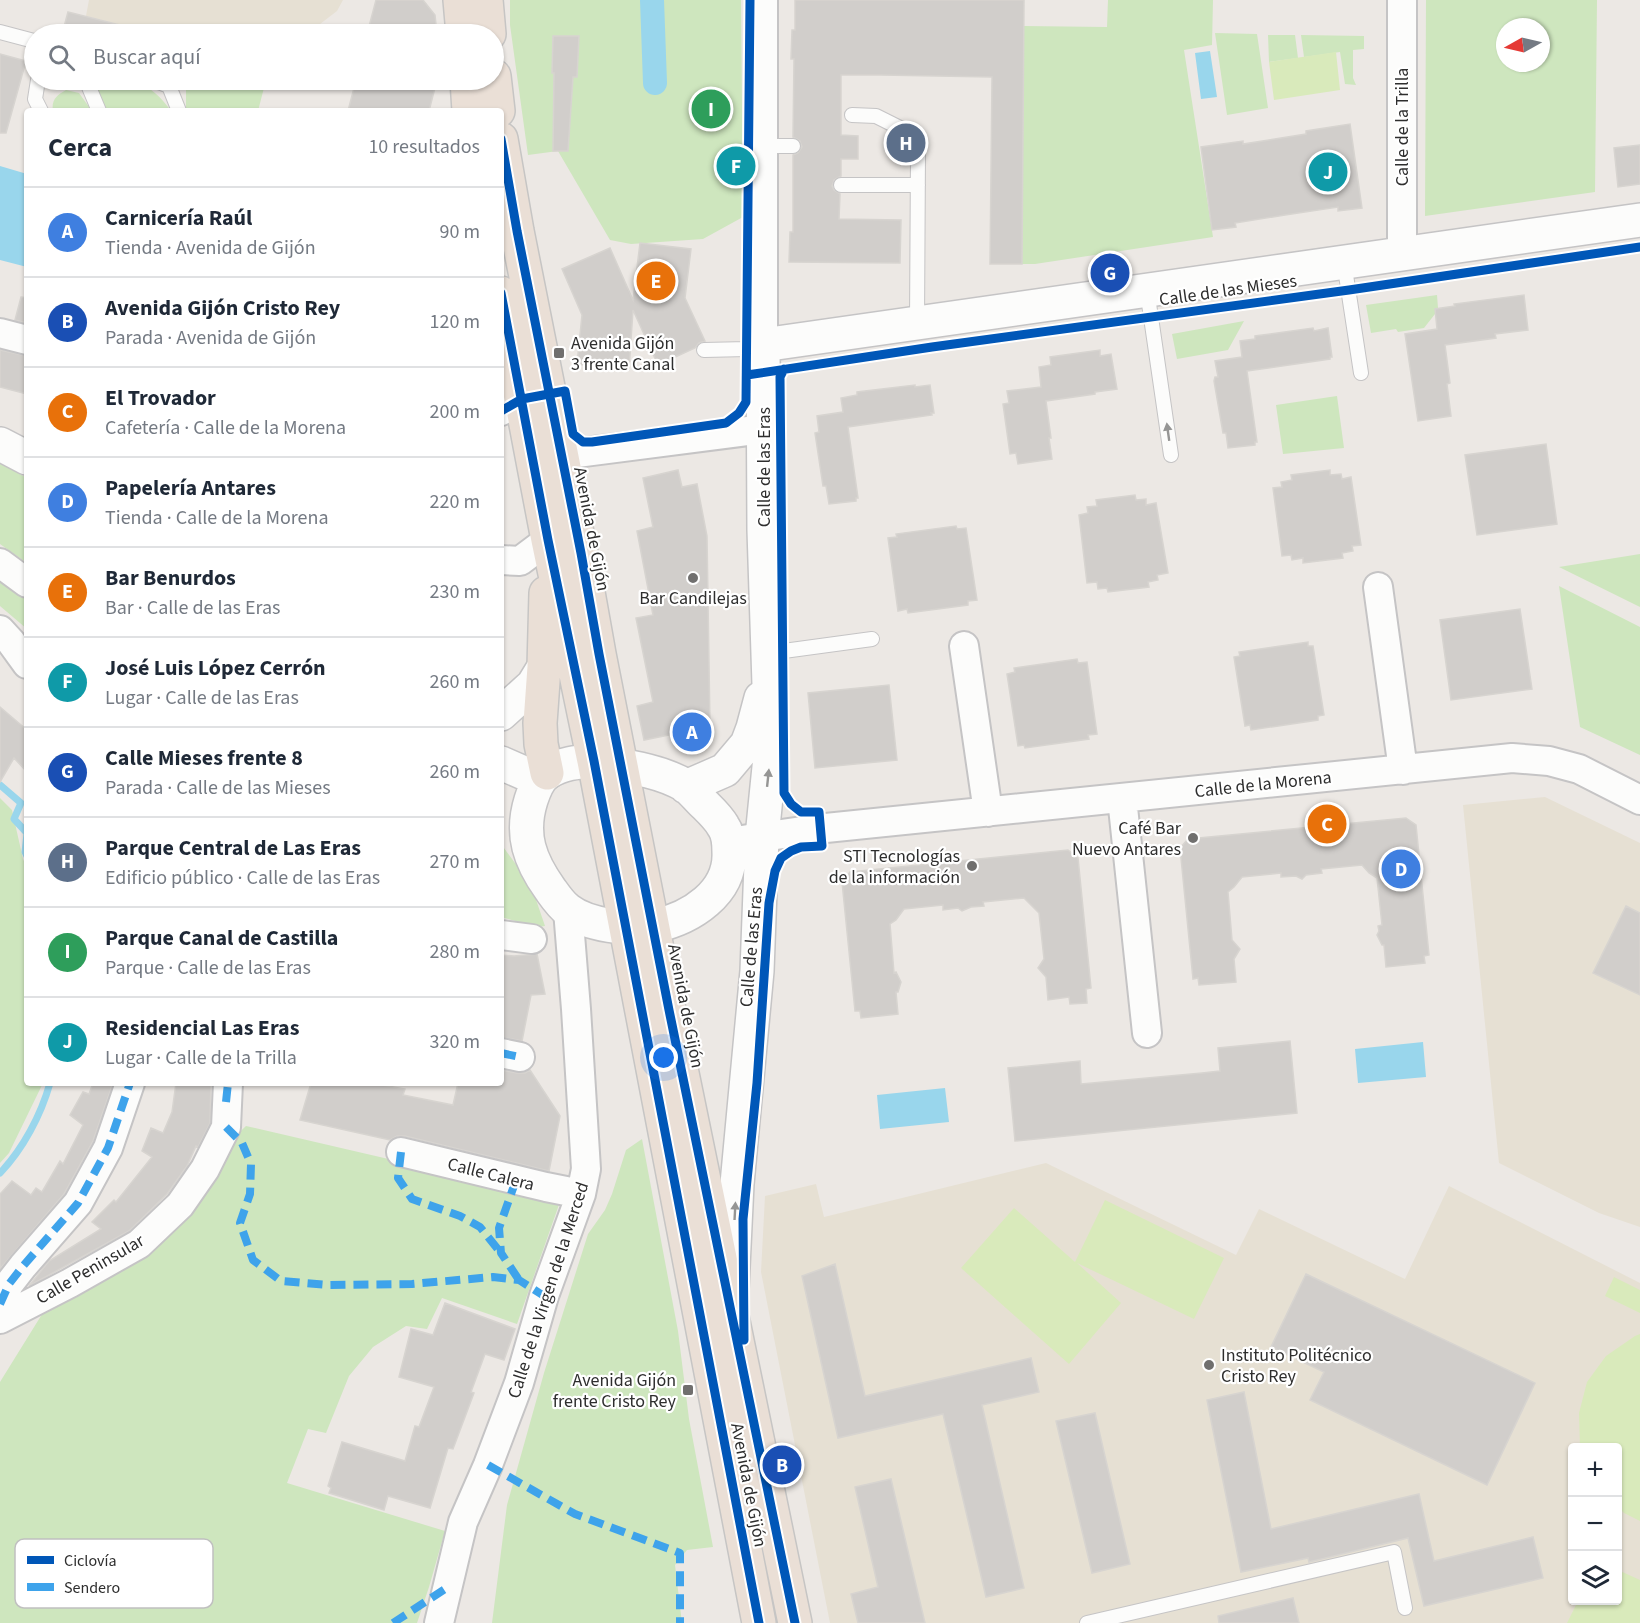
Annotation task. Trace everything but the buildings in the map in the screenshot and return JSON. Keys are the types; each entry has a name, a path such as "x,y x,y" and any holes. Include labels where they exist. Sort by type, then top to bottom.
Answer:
{"highway":[{"path":"460,0 462,24"},
{"path":"486,0 488,24"},
{"path":"468,90 469,108"},
{"path":"496,90 498,108"},
{"name":"Avenida de Gijón","path":"504,157 561,455 608,763 639,927 757,1619"},
{"name":"Avenida de Gijón","path":"504,327 511,405 608,763"},
{"path":"543,777 540,723 548,540"},
{"name":"Avenida de Gijón","path":"639,927 731,1311 795,1623"}],"main road":[{"name":"Calle de las Mieses","path":"763,345 1640,220"},
{"name":"Calle de las Eras","path":"731,1311 737,1184 757,971 762,837 771,747 764,530 763,345"},
{"path":"0,444 24,456"},
{"path":"686,787 725,770 747,744 753,728 769,655"},
{"path":"504,712 533,685 544,667"},
{"path":"572,762 608,763 652,772 686,787 724,827 729,850 722,885 705,903 679,919 639,927 602,924 586,919 567,910 538,872 528,848 526,828 527,813 533,793 543,777 572,762"},
{"path":"504,764 543,777"},
{"path":"504,825 528,848"},
{"path":"729,850 760,891"}],"street":[{"name":"Calle de las Eras","path":"763,0 763,345"},
{"name":"Calle de la Trilla","path":"1402,0 1402,254"},
{"path":"0,333 24,339"},
{"path":"561,455 764,429"},
{"path":"504,560 520,561 548,540"},
{"path":"0,563 24,581"},
{"path":"1378,587 1403,770"},
{"path":"0,630 24,660"},
{"path":"964,646 988,812"},
{"name":"Calle de la Morena","path":"729,850 762,837 816,830 1512,758 1549,762 1579,770 1640,800"},
{"path":"1122,798 1147,1033"},
{"name":"Calle de la Virgen de la Merced","path":"439,1623 463,1522 488,1465 519,1383 544,1296 581,1194 586,1169 567,910"},
{"path":"504,935 532,939"},
{"path":"0,1304 9,1284 78,1203 108,1148 129,1086"},
{"name":"Calle Peninsular","path":"0,1319 70,1284 139,1244 180,1205 205,1169 226,1127 227,1093"},
{"name":"Calle Calera","path":"401,1152 581,1194"}],"lane":[{"path":"0,32 24,38"},
{"path":"36,90 34,99 39,108"},
{"path":"90,90 98,108"},
{"path":"171,90 178,108"},
{"path":"852,115 876,116 910,134 915,140 918,153 917,323"},
{"path":"763,146 793,146"},
{"path":"841,185 918,185"},
{"path":"1344,262 1360,373"},
{"path":"1147,290 1171,455"},
{"path":"704,350 747,349 763,345"},
{"path":"769,655 872,639"},
{"path":"1087,1623 1394,1552 1405,1608"}],"shaded area":[{"path":"89,0 343,0 337,11 320,24 117,24 86,16"},
{"path":"1545,797 1640,843 1640,1227 1599,1213 1499,1163 1463,805"},
{"name":"Instituto Politécnico Cristo Rey","path":"1046,1163 1236,1255 1259,1209 1405,1279 1449,1186 1640,1283 1640,1623 830,1623 761,1272 765,1196 816,1184 824,1217"}],"green space":[{"path":"510,0 741,0 743,217 703,239 631,244 610,240 558,151 528,155 510,25"},
{"path":"1108,0 1213,0 1212,45 1184,50 1213,237 1035,264 1022,264 1024,26 1107,27"},
{"path":"1426,0 1597,0 1595,192 1425,216"},
{"path":"1215,33 1257,34 1268,108 1227,115"},
{"path":"1268,35 1295,35 1298,58 1269,62"},
{"path":"1301,35 1364,36 1364,49 1353,50 1353,78 1356,85 1345,84 1340,52 1304,57"},
{"path":"1336,52 1340,90 1274,100 1269,62"},
{"path":"66,90 79,93 90,108 53,108 55,98"},
{"path":"96,90 151,90 168,108 104,108"},
{"path":"186,90 263,90 259,108 186,108"},
{"path":"1437,295 1438,308 1435,309 1435,314 1424,328 1371,333 1366,305"},
{"path":"1244,321 1228,350 1177,359 1172,334"},
{"path":"1337,396 1344,448 1283,454 1276,405"},
{"path":"0,463 24,476 24,561 0,544"},
{"path":"1640,554 1640,607 1559,567"},
{"path":"0,576 24,593 24,626 0,606"},
{"path":"1559,586 1640,627 1640,755 1580,727"},
{"path":"0,798 12,810 24,861 24,1086 42,1086 9,1153 0,1163"},
{"path":"504,848 531,885 545,926 538,927 504,918"},
{"path":"246,1126 561,1199 517,1324 442,1298 427,1329 406,1326 373,1347 349,1376 326,1433 308,1429 287,1483 445,1531 417,1623 0,1623 0,1382 44,1311 148,1250 221,1150"},
{"path":"642,1139 678,1331 689,1419 713,1547 687,1550 675,1565 682,1623 492,1623 507,1505 544,1373 588,1234 605,1210 626,1150"},
{"path":"1105,1200 1224,1258 1194,1319 1077,1263 1121,1303 1069,1364 961,1268 1014,1208 1075,1262"},
{"path":"1614,1277 1640,1290 1640,1313 1605,1296"},
{"path":"1640,1334 1640,1521 1622,1511 1622,1443 1580,1443 1579,1413 1587,1382 1606,1356"},
{"path":"1622,1572 1640,1580 1640,1623 1567,1623 1576,1605 1622,1605"}],"water":[{"path":"1210,51 1217,97 1201,99 1195,53"},
{"path":"0,166 24,173 24,266 0,260"},
{"path":"1423,1042 1426,1077 1358,1083 1355,1049"},
{"path":"945,1088 949,1122 880,1129 877,1095"}],"waterway":[{"path":"652,0 655,83"},
{"path":"0,785 21,803 14,819 24,830"},
{"path":"0,1173 30,1131 49,1086"}],"marked path":[{"path":"504,1054 520,1057"},
{"path":"0,1304 9,1284 78,1203 108,1148 129,1086"},
{"path":"226,1102 228,1086"},
{"path":"226,1127 242,1143 251,1164 250,1194 240,1223 253,1260 281,1281 329,1285 412,1284 493,1277 519,1280 544,1296"},
{"path":"401,1152 398,1178 412,1199 460,1216 480,1227 501,1253"},
{"path":"516,1180 499,1228 501,1253 519,1280"},
{"path":"488,1465 575,1514 680,1553 680,1623"},
{"path":"393,1623 448,1587"}],"cycle path":[{"path":"504,409 522,399 565,391 573,434 583,442 592,442 726,423 739,413 746,402 750,0"},
{"path":"504,156 669,1010 795,1623"},
{"path":"747,375 1640,247"},
{"path":"504,309 548,540 594,761 759,1623"},
{"path":"744,1340 743,1219 757,1083 769,903 775,871 781,858 801,847 822,846 819,812 801,812 791,804 784,793 780,377 784,369"}],"place":[{"name":"Parque Canal de Castilla","path":"711,109"},
{"name":"Parque Central de Las Eras","path":"906,143"},
{"name":"José Luis López Cerrón","path":"736,166"},
{"name":"Residencial Las Eras","path":"1328,172"},
{"name":"Calle Mieses frente 8","path":"1110,273"},
{"name":"Bar Benurdos","path":"656,281"},
{"name":"Avenida Gijón 3 frente Canal","path":"559,353"},
{"name":"Bar Candilejas","path":"693,578"},
{"name":"Carnicería Raúl","path":"692,732"},
{"name":"El Trovador","path":"1327,824"},
{"name":"Café Bar Nuevo Antares","path":"1193,838"},
{"name":"STI Tecnologías de la información","path":"972,866"},
{"name":"Papelería Antares","path":"1401,869"},
{"name":"Instituto Politécnico Cristo Rey","path":"1209,1365"},
{"name":"Avenida Gijón frente Cristo Rey","path":"688,1390"},
{"name":"Avenida Gijón Cristo Rey","path":"782,1465"}]}
